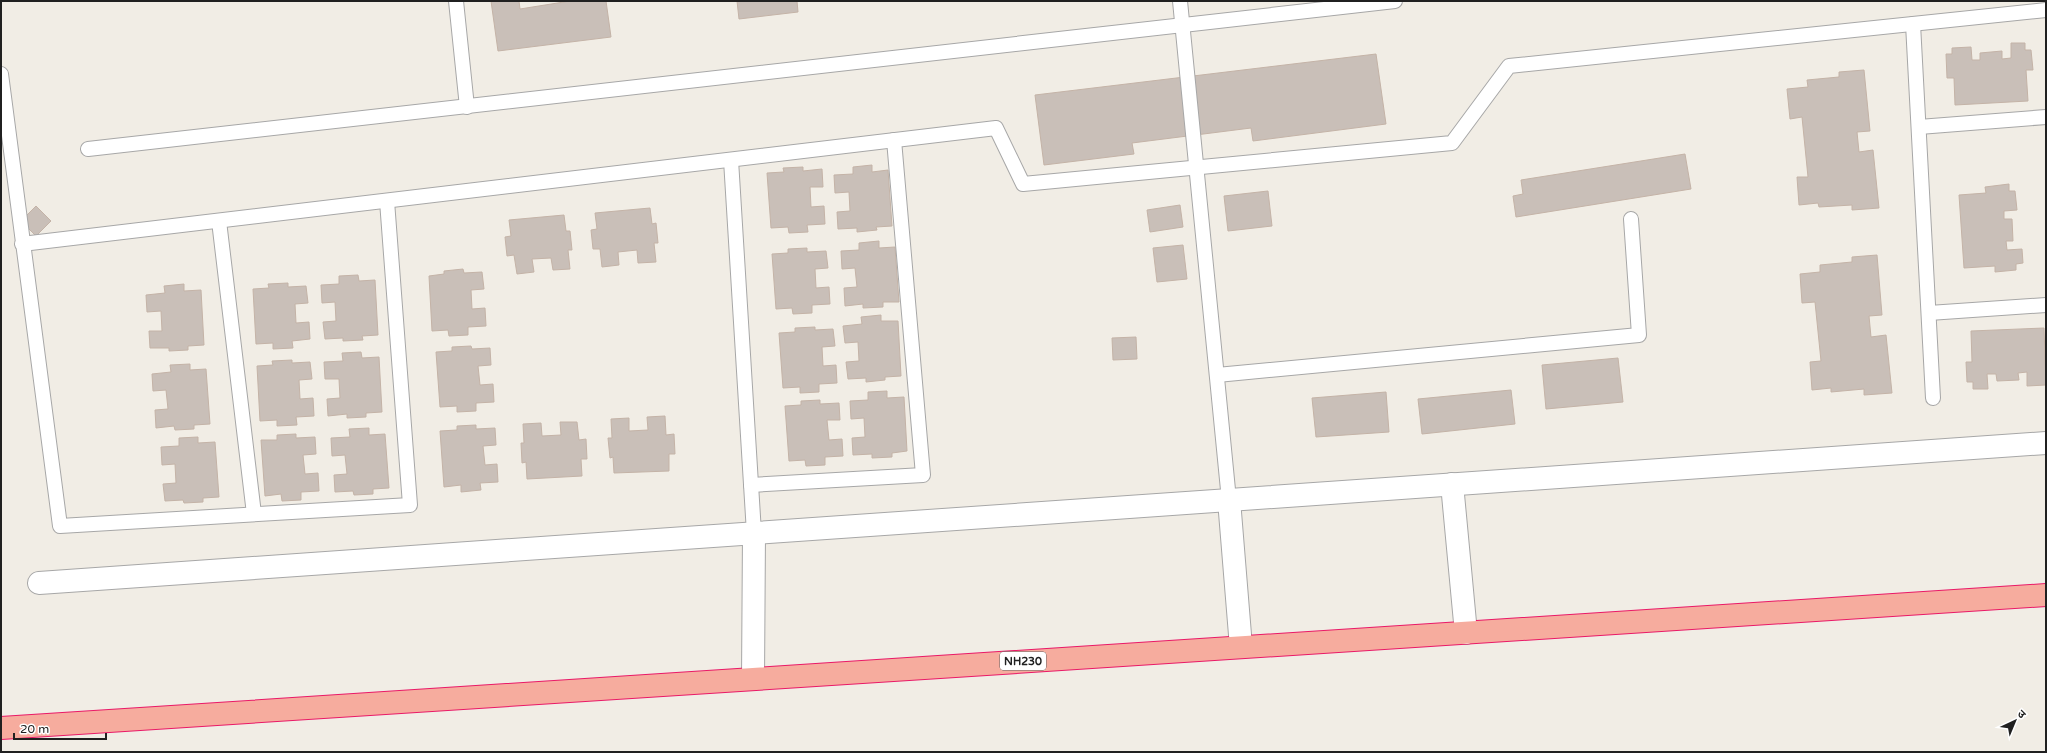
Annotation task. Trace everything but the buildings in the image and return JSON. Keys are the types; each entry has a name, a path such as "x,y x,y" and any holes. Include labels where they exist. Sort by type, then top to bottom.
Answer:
{"highway":[{"name":"NH230","path":"1,728 2046,595"}],"street":[{"path":"39,583 2046,443"},
{"path":"1452,484 1466,633"},
{"path":"1229,500 1241,647"},
{"path":"753,679 754,533"}],"lane":[{"path":"456,1 467,107"},
{"path":"1180,1 1229,500"},
{"path":"88,149 1395,1"},
{"path":"22,244 996,128 1023,184 1452,143 1509,66 2046,10"},
{"path":"1913,24 1933,398"},
{"path":"1,74 60,526 410,506 387,201"},
{"path":"1919,127 2046,117"},
{"path":"751,485 923,475 894,140"},
{"path":"731,160 754,533"},
{"path":"1217,375 1638,335 1631,219"},
{"path":"220,221 254,514"},
{"path":"1929,312 2046,305"}]}
